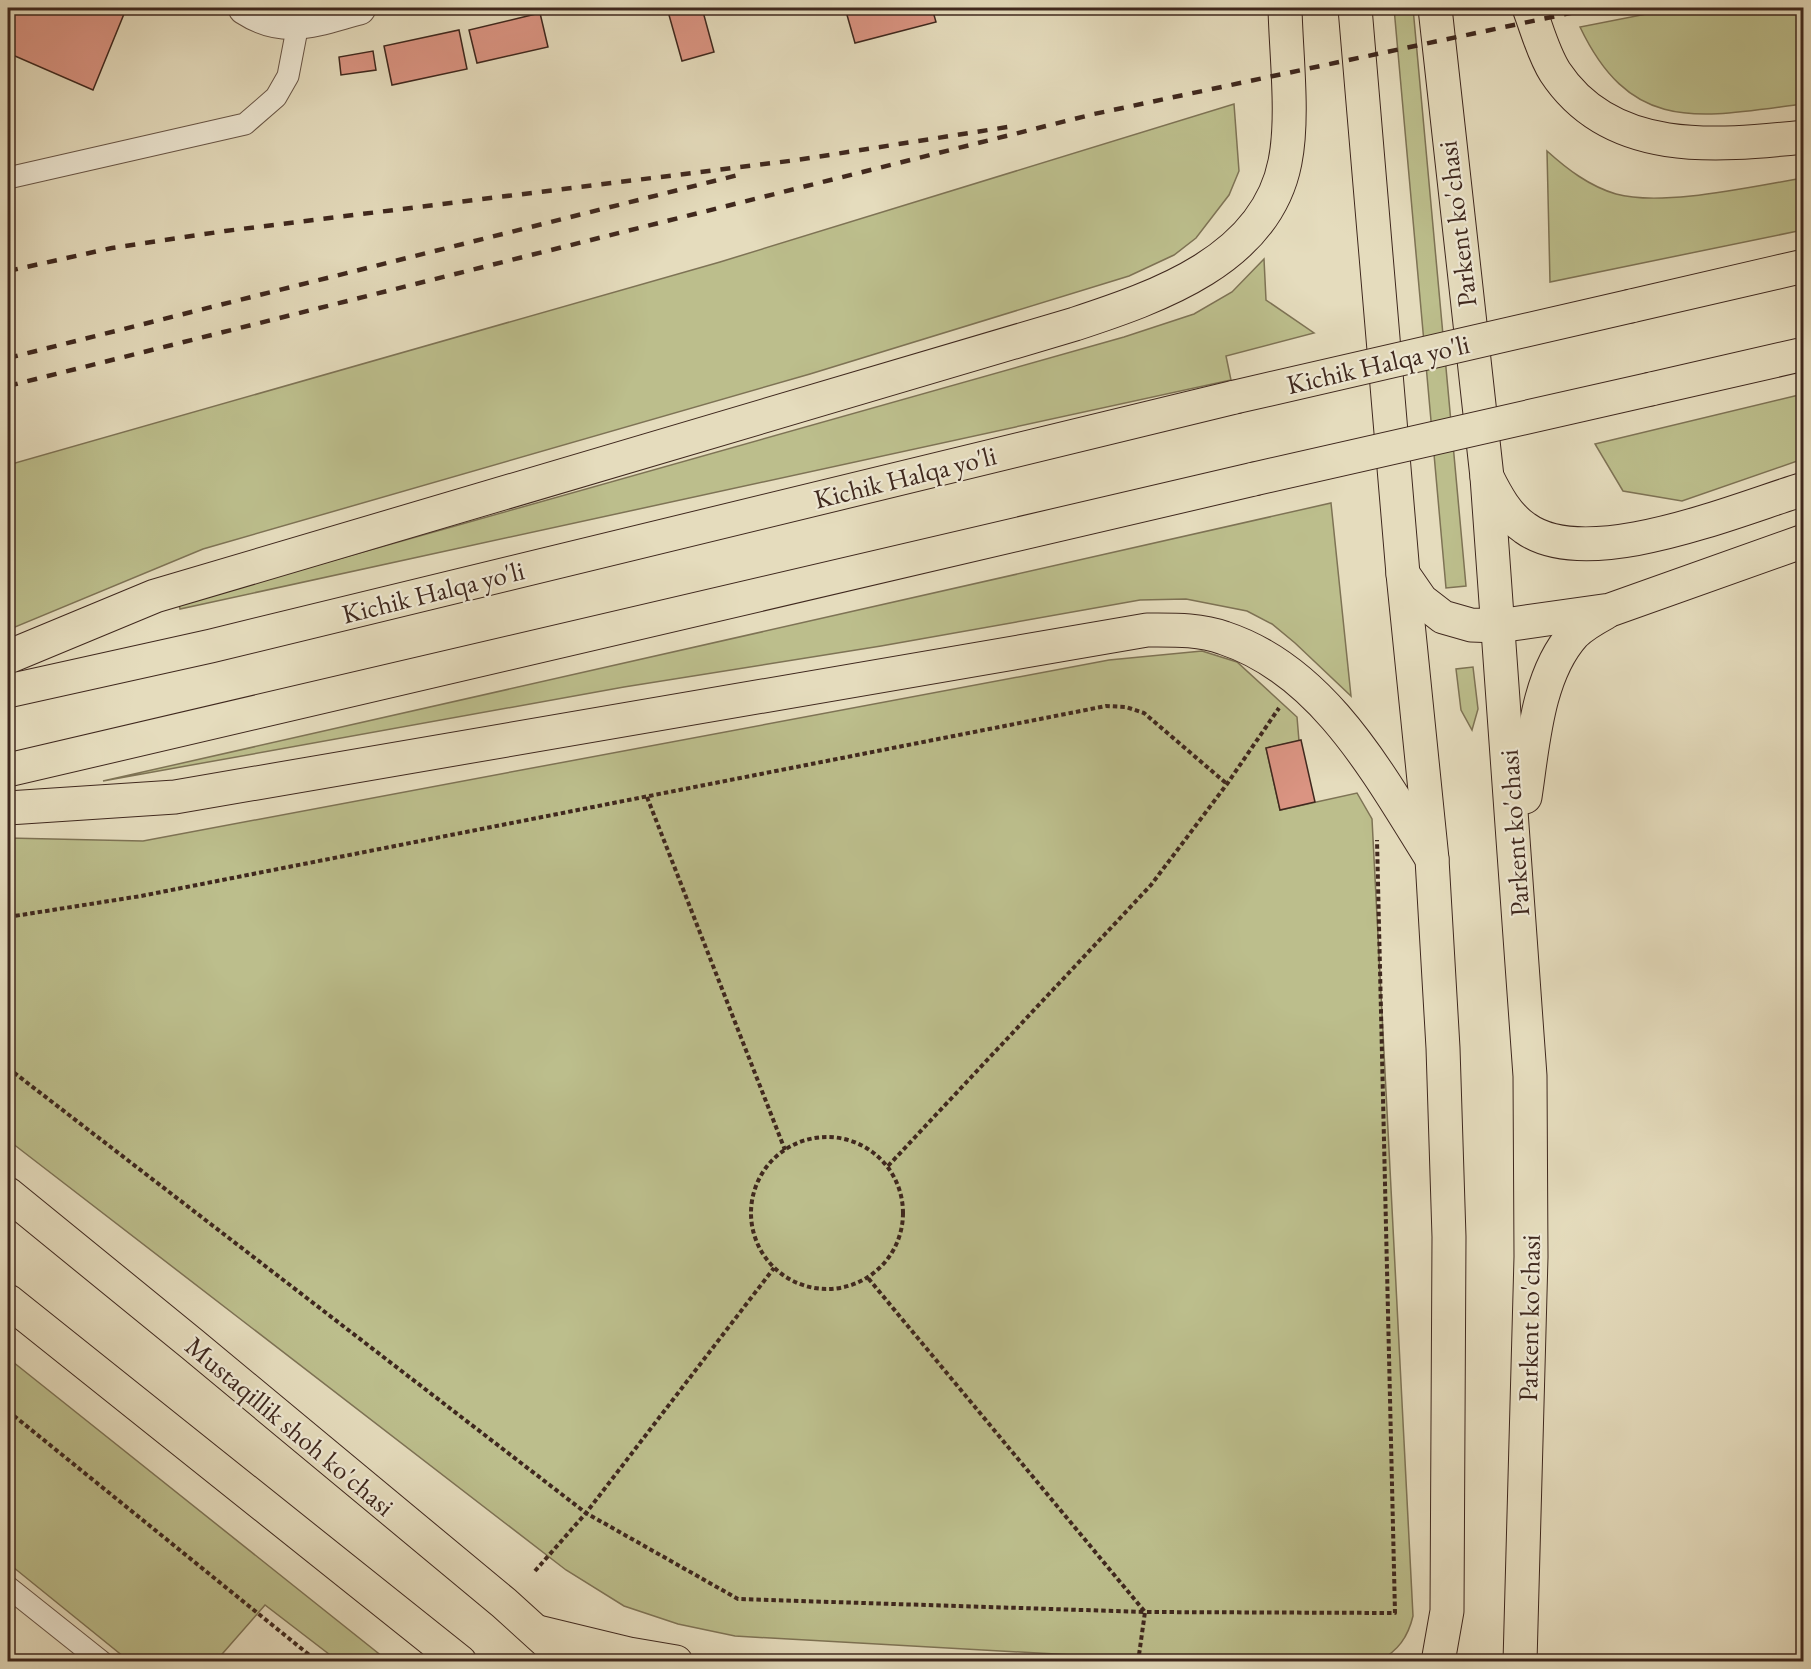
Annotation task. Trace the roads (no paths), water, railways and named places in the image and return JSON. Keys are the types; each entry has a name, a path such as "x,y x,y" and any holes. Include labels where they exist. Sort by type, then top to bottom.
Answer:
{"main road":[{"path":"8,657 155,596 1075,324 1178,286 1210,267 1239,241 1264,211 1282,177 1287,146 1285,8"},
{"path":"1354,8 1403,574 1432,859 1443,1048 1449,1238 1448,1611 1438,1662"},
{"name":"Parkent ko'chasi","path":"1435,8 1486,477 1516,855 1530,1076 1532,1166 1520,1662"},
{"path":"1529,8 1549,61 1562,81 1587,107 1617,125 1646,136 1696,144 1733,144 1803,137"},
{"name":"Kichik Halqa yo'li","path":"8,691 211,646 1234,396 1803,266"},
{"path":"8,770 1254,479 1803,354"},
{"path":"1486,477 1503,504 1524,528 1548,540 1586,546 1652,536 1803,489"},
{"path":"1403,574 1421,600 1443,617 1463,624 1498,626 1610,610 1803,541"},
{"path":"1516,855 1531,756 1547,685 1555,664 1575,634 1610,610"},
{"path":"8,808 175,797 1147,630 1192,631 1223,638 1259,653 1297,680 1330,713 1367,756 1432,859"},
{"name":"Mustaqillik shoh ko'chasi","path":"8,1194 192,1344 569,1662"},
{"path":"8,1301 460,1662"},
{"path":"535,1631 676,1662"}],"street":[{"path":"245,8 263,19 298,24 359,8"}],"lane":[{"path":"8,178 245,124 276,97 288,76 298,24"},
{"path":"8,1587 102,1662"}],"railway":[{"path":"8,386 1094,114 1594,8"},
{"path":"8,271 112,248 225,231 797,160 1014,126"},
{"path":"8,358 742,174"}]}
